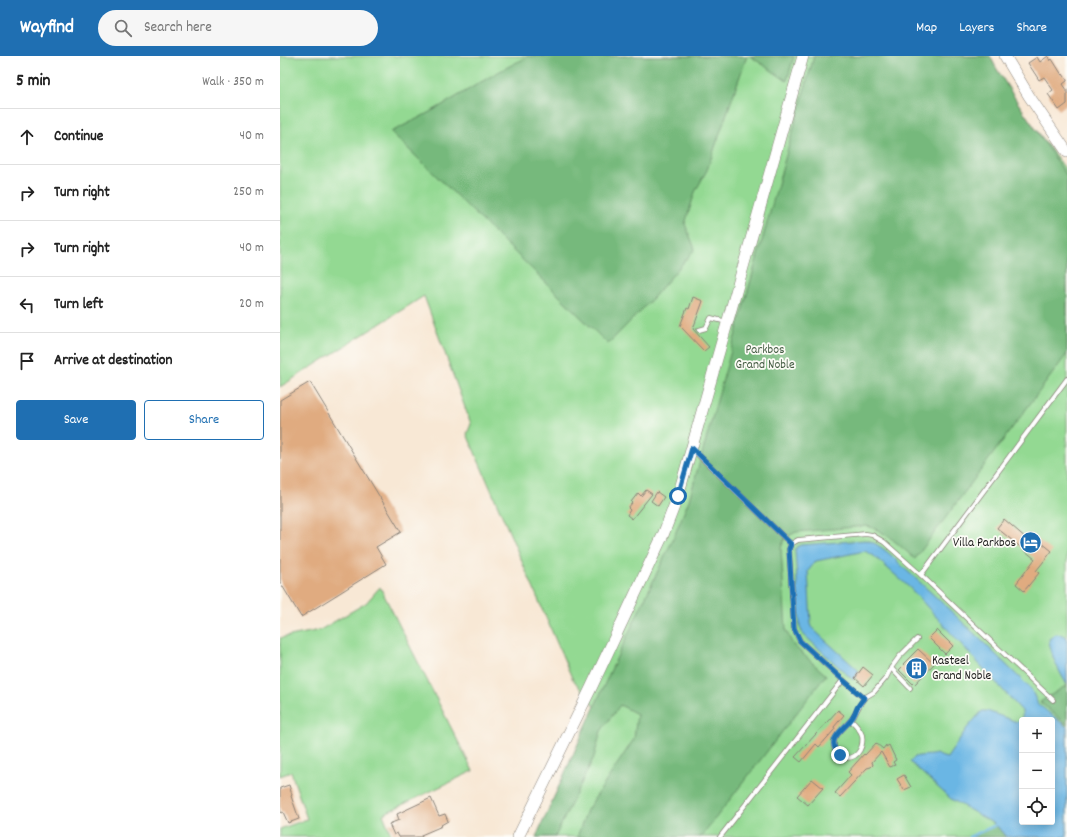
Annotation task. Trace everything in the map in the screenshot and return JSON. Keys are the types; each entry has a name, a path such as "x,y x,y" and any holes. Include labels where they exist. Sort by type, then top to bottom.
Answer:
{"street":[{"path":"518,837 591,688 663,535 678,496 803,56"},
{"path":"1004,56 1067,152"}],"lane":[{"path":"699,330 706,328 712,318 728,322"},
{"path":"922,575 1067,379"},
{"path":"692,448 791,544"},
{"path":"864,698 800,641 794,628 789,549 791,544 798,540 866,534 872,535 884,542 922,575 1053,700"},
{"path":"851,720 862,734 862,747 854,756 849,758 844,757 836,751 833,745 835,736 851,720 864,698 874,692 886,678 899,657 917,639"},
{"path":"891,668 910,688"},
{"path":"720,837 843,680"}],"green space":[{"name":"Parkbos Grand Noble","path":"280,56 990,56 1016,101 1067,171 1067,837 536,837 595,707 572,678 467,434 471,424 424,296 280,387"},
{"path":"527,56 747,56 707,170 695,192 685,224 695,249 652,299 608,344 391,132 436,109 497,73 526,58"},
{"path":"750,56 794,56 787,81"},
{"path":"814,56 990,56 1018,103 1067,176 1067,354 915,559 887,535 867,526 796,532 785,538 781,548 786,630 794,646 826,675 701,837 577,837 587,810 634,739 637,714 620,705 601,731 594,757 555,837 536,837 611,670 673,539 689,500"},
{"path":"380,587 473,771 383,814 392,837 280,837 280,829 307,819 291,772 280,776 280,638 320,630 366,603"},
{"path":"1067,685 1067,725 1040,702"},
{"path":"996,825 1006,837 968,837"}],"water":[{"path":"866,540 882,548 953,613 1031,689 1038,704 1054,717 1022,717 1022,711 910,588 874,556 865,551 816,561 808,571 811,624 813,629 859,671 853,680 803,634 800,627 796,548 800,545"},
{"path":"1056,634 1064,635 1067,638 1067,685 1055,663 1051,651 1049,639"},
{"path":"982,711 987,711 1017,722 1019,721 1019,825 1055,825 1055,717 1067,727 1067,837 1006,837 996,825 951,799 910,762 917,756 936,754 947,758 967,728"}],"building":[{"path":"1048,56 1050,61 1052,59 1067,80 1063,84 1067,90 1067,104 1059,110 1048,94 1053,90 1044,77 1039,80 1028,63 1037,57 1040,62"},
{"path":"693,297 703,301 693,329 709,347 704,351 680,326 687,308 689,309"},
{"path":"310,382 401,532 376,547 386,564 301,617 280,582 280,400"},
{"path":"646,490 652,494 632,519 627,515 630,510 628,508 638,493 641,496"},
{"path":"657,492 664,497 658,506 651,501"},
{"path":"1004,519 1027,539 1031,534 1052,551 1036,571 1039,573 1024,591 1016,584 1035,559 997,528"},
{"path":"937,630 953,646 945,654 929,638"},
{"name":"Kasteel Grand Noble","path":"918,649 934,664 914,685 899,670"},
{"path":"863,667 873,675 864,686 855,678"},
{"path":"838,710 844,715 834,727 835,729 819,747 816,744 801,762 795,757"},
{"path":"876,743 883,749 886,745 886,747 889,745 896,760 893,762 895,765 890,767 881,752 872,762 873,765 867,768 840,797 835,793 851,775 848,772"},
{"path":"904,775 911,787 904,790 897,779"},
{"path":"812,779 823,788 808,805 797,796"},
{"path":"289,785 299,819 288,823 280,809 280,788"},
{"path":"431,798 439,816 445,814 448,821 441,825 442,826 421,835 422,837 399,837 397,833 394,835 389,824 399,820 397,814"}],"waterway":[{"path":"969,837 996,825"}],"place":[{"name":"Villa Parkbos","path":"1031,543"},
{"name":"Kasteel Grand Noble","path":"916,668"}],"route":[{"path":"678,496 692,448 791,544 789,549 794,628 798,637 800,641 864,698 853,717 835,736 833,745 840,755"}]}
